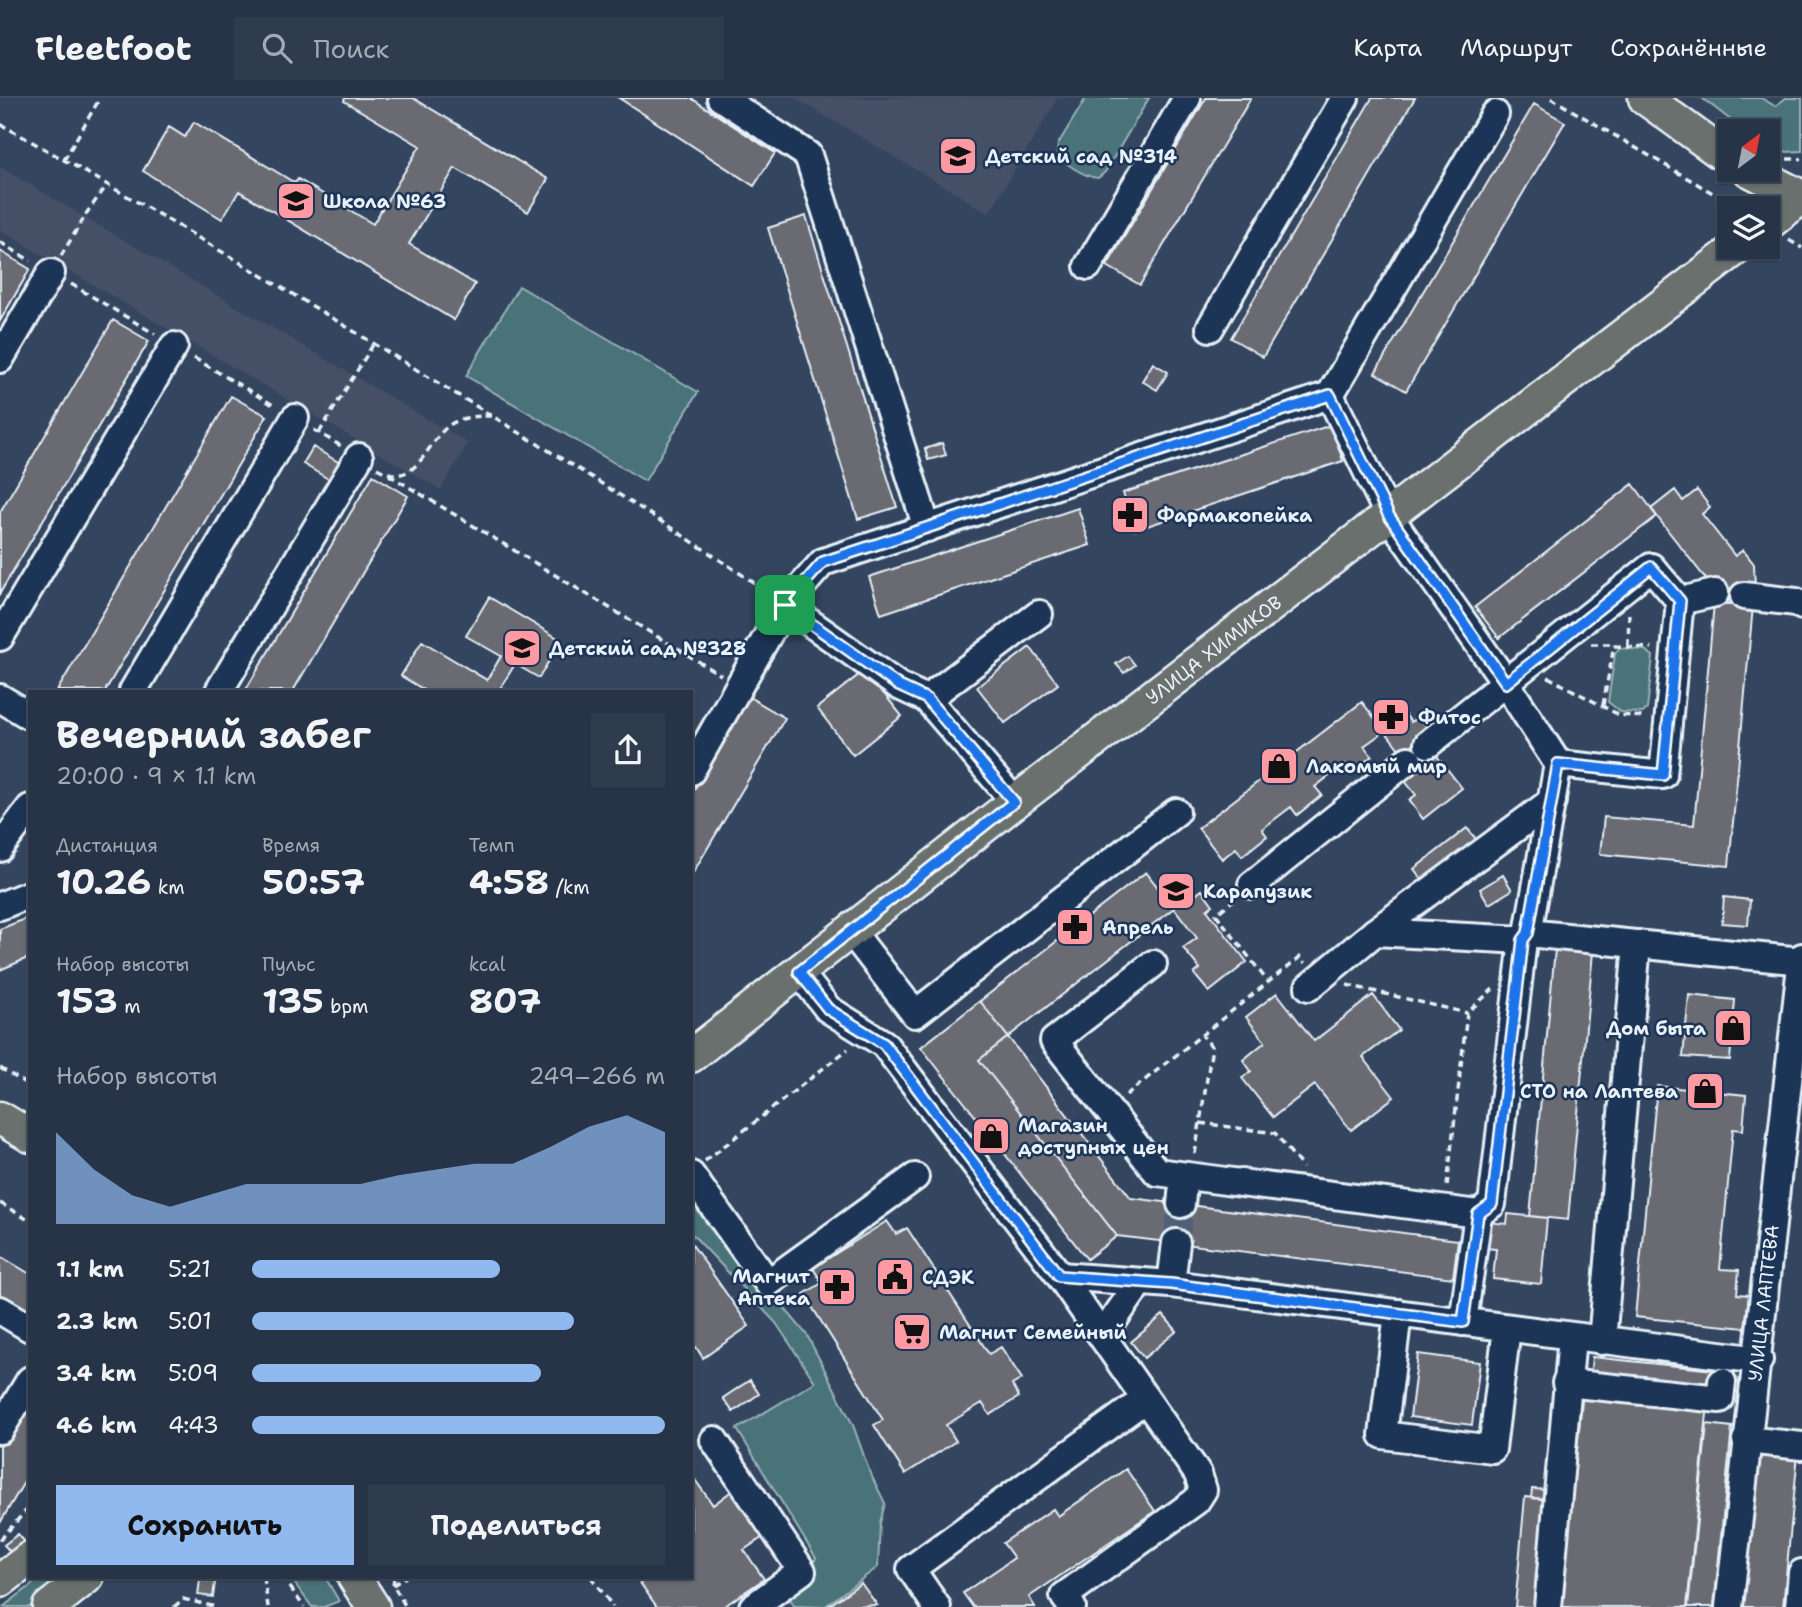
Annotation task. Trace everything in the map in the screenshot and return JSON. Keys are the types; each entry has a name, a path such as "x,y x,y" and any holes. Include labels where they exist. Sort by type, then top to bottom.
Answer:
{"main road":[{"path":"1645,98 1717,150"},
{"path":"1773,182 1802,197 1780,214"},
{"name":"УЛИЦА ХИМИКОВ","path":"693,1054 1014,802 1722,259"},
{"path":"0,1118 28,1135"},
{"path":"0,1581 28,1560"},
{"path":"49,1607 84,1579"},
{"path":"357,1579 383,1596"}],"street":[{"path":"721,98 808,155 927,528"},
{"path":"1088,265 1187,98"},
{"path":"1210,328 1345,98"},
{"path":"693,768 785,605 823,562 1330,395 1495,114"},
{"path":"0,359 51,272"},
{"path":"0,637 174,346"},
{"path":"1153,964 1054,1041 1157,1172 1478,1214 1492,1204 1523,946 1558,764 1506,683 1389,516 1330,395"},
{"path":"134,690 295,418"},
{"path":"220,690 359,457"},
{"path":"1252,885 1651,567 1680,601 1663,775 1558,764"},
{"path":"1680,601 1715,593"},
{"path":"1744,596 1802,606"},
{"path":"785,605 899,686 927,699 1014,802"},
{"path":"927,699 1039,614"},
{"path":"0,698 28,715"},
{"path":"1319,978 1375,932 1552,801"},
{"path":"0,848 28,811"},
{"path":"851,932 915,1014 1176,812"},
{"path":"0,906 28,895"},
{"path":"1375,932 1523,946 1637,944 1802,959"},
{"path":"1602,1340 1637,944"},
{"name":"УЛИЦА ЛАПТЕВА","path":"1729,1607 1746,1440 1759,1360 1802,959"},
{"path":"799,972 828,1009 884,1044 1103,1335 1111,1354 1198,1474 1203,1490 1196,1501 1064,1596 1072,1607"},
{"path":"1181,1204 1188,1176"},
{"path":"695,1187 768,1283 915,1177"},
{"path":"1463,1322 1478,1214"},
{"path":"1171,1284 1176,1242"},
{"path":"1059,1276 1171,1284 1759,1360"},
{"path":"1103,1335 1139,1282"},
{"path":"0,1310 28,1327"},
{"path":"1398,1314 1383,1435 1492,1449 1507,1328"},
{"path":"1548,1607 1572,1337"},
{"path":"1566,1383 1720,1399 1721,1382"},
{"path":"0,1430 28,1383"},
{"path":"937,1607 911,1569 1144,1400"},
{"path":"714,1440 803,1571 752,1607"},
{"path":"1746,1440 1802,1446"},
{"path":"1799,1607 1802,1573"}],"path":[{"path":"64,160 100,98"},
{"path":"1551,98 1718,196"},
{"path":"0,124 108,184 374,343 676,529 785,605"},
{"path":"51,272 88,211 108,184"},
{"path":"0,242 741,687"},
{"path":"319,433 374,343"},
{"path":"386,473 399,475 415,469 450,424 474,416 493,416"},
{"path":"1603,705 1614,646 1658,649"},
{"path":"1527,666 1619,715 1648,718"},
{"path":"1252,885 1216,914 1268,982"},
{"path":"1444,1209 1467,1013 1523,946"},
{"path":"1108,1110 1300,957 1319,978 1350,988 1467,1013"},
{"path":"695,1187 705,1161 866,1035"},
{"path":"1188,1176 1200,1123 1212,1047 1202,1035"},
{"path":"0,1068 28,1085"},
{"path":"1200,1123 1275,1133 1324,1194"},
{"path":"0,1203 28,1220"},
{"path":"0,1540 28,1508"},
{"path":"264,1579 268,1607"},
{"path":"284,1579 304,1607"},
{"path":"383,1596 393,1579"},
{"path":"383,1596 404,1579"},
{"path":"592,1579 613,1607"},
{"path":"383,1596 407,1607"},
{"path":"174,1607 183,1600 213,1607"}],"shaded area":[{"name":"Детский сад №314","path":"795,98 1058,98 989,213"},
{"path":"0,167 468,443 441,490 0,230"}],"green space":[{"path":"1086,98 1149,98 1105,172 1098,178 1075,169 1057,153 1058,144"},
{"path":"1702,98 1761,98 1775,106 1786,98 1802,98 1802,151 1780,150 1780,119 1729,119"},
{"path":"519,286 698,392 645,481 466,376"},
{"path":"1619,648 1645,650 1653,656 1647,709 1643,713 1621,712 1608,702 1615,654"},
{"path":"693,1198 807,1335 853,1425 870,1473 885,1503 880,1523 878,1567 824,1607 794,1606 788,1594 807,1577 816,1558 737,1429 815,1382 776,1323 693,1235"},
{"path":"39,1579 65,1579 29,1607 3,1607"},
{"path":"291,1579 326,1579 339,1601 324,1607 312,1607"}],"building":[{"name":"Школа №63","path":"345,98 413,98 548,179 528,212 455,168 409,244 475,284 454,320 239,191 222,219 143,171 169,127 185,137 194,122 295,183 298,179 373,224 420,146 344,101"},
{"path":"619,98 691,98 775,153 754,186"},
{"path":"1206,98 1251,98 1140,285 1107,266"},
{"path":"1372,98 1415,98 1263,357 1231,338"},
{"path":"1534,104 1565,122 1406,391 1375,373"},
{"path":"806,216 897,507 858,519 768,228"},
{"path":"0,251 30,269 0,321"},
{"path":"113,320 149,341 0,593 0,512"},
{"path":"1153,363 1168,372 1157,390 1142,381"},
{"path":"231,396 267,416 106,690 58,690"},
{"path":"1331,425 1343,461 1135,530 1123,493"},
{"path":"942,443 946,455 928,460 925,449"},
{"path":"313,447 345,466 335,483 303,464"},
{"path":"373,475 408,496 294,690 246,690"},
{"path":"1633,484 1657,516 1499,638 1475,607"},
{"path":"1675,490 1683,501 1697,490 1710,507 1702,514 1735,556 1743,550 1754,564 1755,587 1743,605 1714,603 1712,587 1651,509"},
{"path":"1078,508 1090,545 881,614 869,577"},
{"name":"Детский сад №328","path":"489,597 561,640 539,678 515,664 501,687 506,690 424,690 401,676 422,641 487,680 501,656 466,636"},
{"path":"1714,603 1753,606 1729,866 1600,854 1604,817 1694,825"},
{"path":"1030,647 1058,684 1005,723 977,687"},
{"path":"1128,656 1135,665 1124,673 1116,664"},
{"path":"865,670 902,716 853,755 817,708"},
{"path":"749,697 785,718 693,873 693,792"},
{"path":"1362,702 1380,725 1401,709 1411,722 1418,716 1430,731 1422,737 1462,788 1423,819 1409,800 1416,795 1401,776 1413,767 1385,731 1364,746 1372,756 1351,773 1345,764 1315,787 1322,795 1297,815 1291,807 1262,829 1267,836 1242,856 1236,848 1222,859 1198,828"},
{"path":"1467,828 1480,844 1427,886 1414,869"},
{"path":"1146,872 1166,898 1185,884 1194,896 1202,890 1213,905 1207,910 1247,962 1209,992 1194,974 1200,969 1183,948 1197,938 1174,908 1008,1037 980,1001"},
{"path":"1503,875 1512,890 1489,904 1480,889"},
{"path":"1724,897 1750,900 1748,925 1722,923"},
{"path":"28,918 28,958 0,970 0,929"},
{"path":"1555,949 1593,952 1568,1220 1530,1216"},
{"path":"1277,993 1314,1041 1373,995 1399,1030 1363,1057 1394,1097 1351,1130 1315,1085 1273,1117 1242,1078 1251,1071 1243,1060 1265,1042 1246,1017"},
{"path":"1689,995 1735,1000 1730,1060 1683,1057"},
{"path":"980,1001 1008,1037 979,1060 1117,1236 1087,1259 921,1047"},
{"path":"1008,1037 1131,1198 1181,1204 1176,1243 1117,1236 979,1060"},
{"path":"1657,1086 1746,1095 1743,1130 1733,1129 1720,1269 1739,1270 1737,1294 1749,1295 1745,1328 1635,1317"},
{"path":"1181,1204 1458,1240 1453,1278 1176,1243"},
{"path":"1508,1214 1547,1218 1541,1284 1493,1279 1496,1249 1484,1248 1487,1222 1507,1224"},
{"path":"887,1221 896,1234 907,1228 989,1354 1001,1347 1022,1379 1012,1385 1019,1397 990,1415 982,1403 946,1425 956,1441 905,1474 874,1425 883,1420 804,1294 822,1283 813,1268"},
{"path":"693,1246 749,1326 703,1358 696,1347 693,1349"},
{"path":"0,1256 28,1273 28,1317 0,1300"},
{"path":"1163,1315 1177,1331 1144,1358 1131,1342"},
{"path":"1418,1354 1480,1362 1472,1425 1410,1417"},
{"path":"1592,1357 1714,1370 1712,1390 1590,1378"},
{"path":"750,1380 759,1394 733,1412 723,1398"},
{"path":"1583,1391 1708,1404 1687,1607 1561,1607"},
{"path":"28,1399 28,1475 0,1523 0,1447"},
{"path":"1707,1424 1732,1427 1714,1607 1688,1607"},
{"path":"1756,1450 1798,1454 1783,1607 1741,1607"},
{"path":"1126,1469 1155,1511 1029,1597 1035,1607 973,1607 963,1593 1014,1558 1003,1543 1053,1509 1058,1516"},
{"path":"693,1477 713,1505 737,1487 769,1533 744,1550 764,1579 723,1607 657,1607 637,1579 693,1579"},
{"path":"1532,1489 1551,1490 1550,1500 1531,1498"},
{"path":"1525,1497 1545,1499 1536,1607 1515,1607"},
{"path":"18,1534 26,1543 12,1554 4,1545"},
{"path":"200,1580 215,1582 213,1597 198,1595"},
{"path":"861,1583 877,1605 827,1607"}],"tunnel":[{"path":"1176,1243 1181,1204"}],"place":[{"name":"Детский сад №314","path":"958,156"},
{"name":"Школа №63","path":"296,201"},
{"name":"Фармакопейка","path":"1130,515"},
{"name":"Детский сад №328","path":"522,648"},
{"name":"Фитос","path":"1391,717"},
{"name":"Лакомый мир","path":"1279,766"},
{"name":"Карапузик","path":"1176,891"},
{"name":"Апрель","path":"1075,927"},
{"name":"Дом быта","path":"1733,1028"},
{"name":"СТО на Лаптева","path":"1705,1091"},
{"name":"Магазин доступных цен","path":"991,1136"},
{"name":"СДЭК","path":"895,1277"},
{"name":"Магнит Аптека","path":"837,1287"},
{"name":"Магнит Семейный","path":"912,1332"}],"route":[{"path":"1330,395 1389,516 1506,683 1651,567 1680,601 1663,775 1558,764 1528,933 1523,940 1492,1204 1478,1214 1463,1322 1171,1284 1059,1276 884,1044 828,1009 799,972 1014,802 927,699 899,686 785,605 823,562 1330,395"}]}
